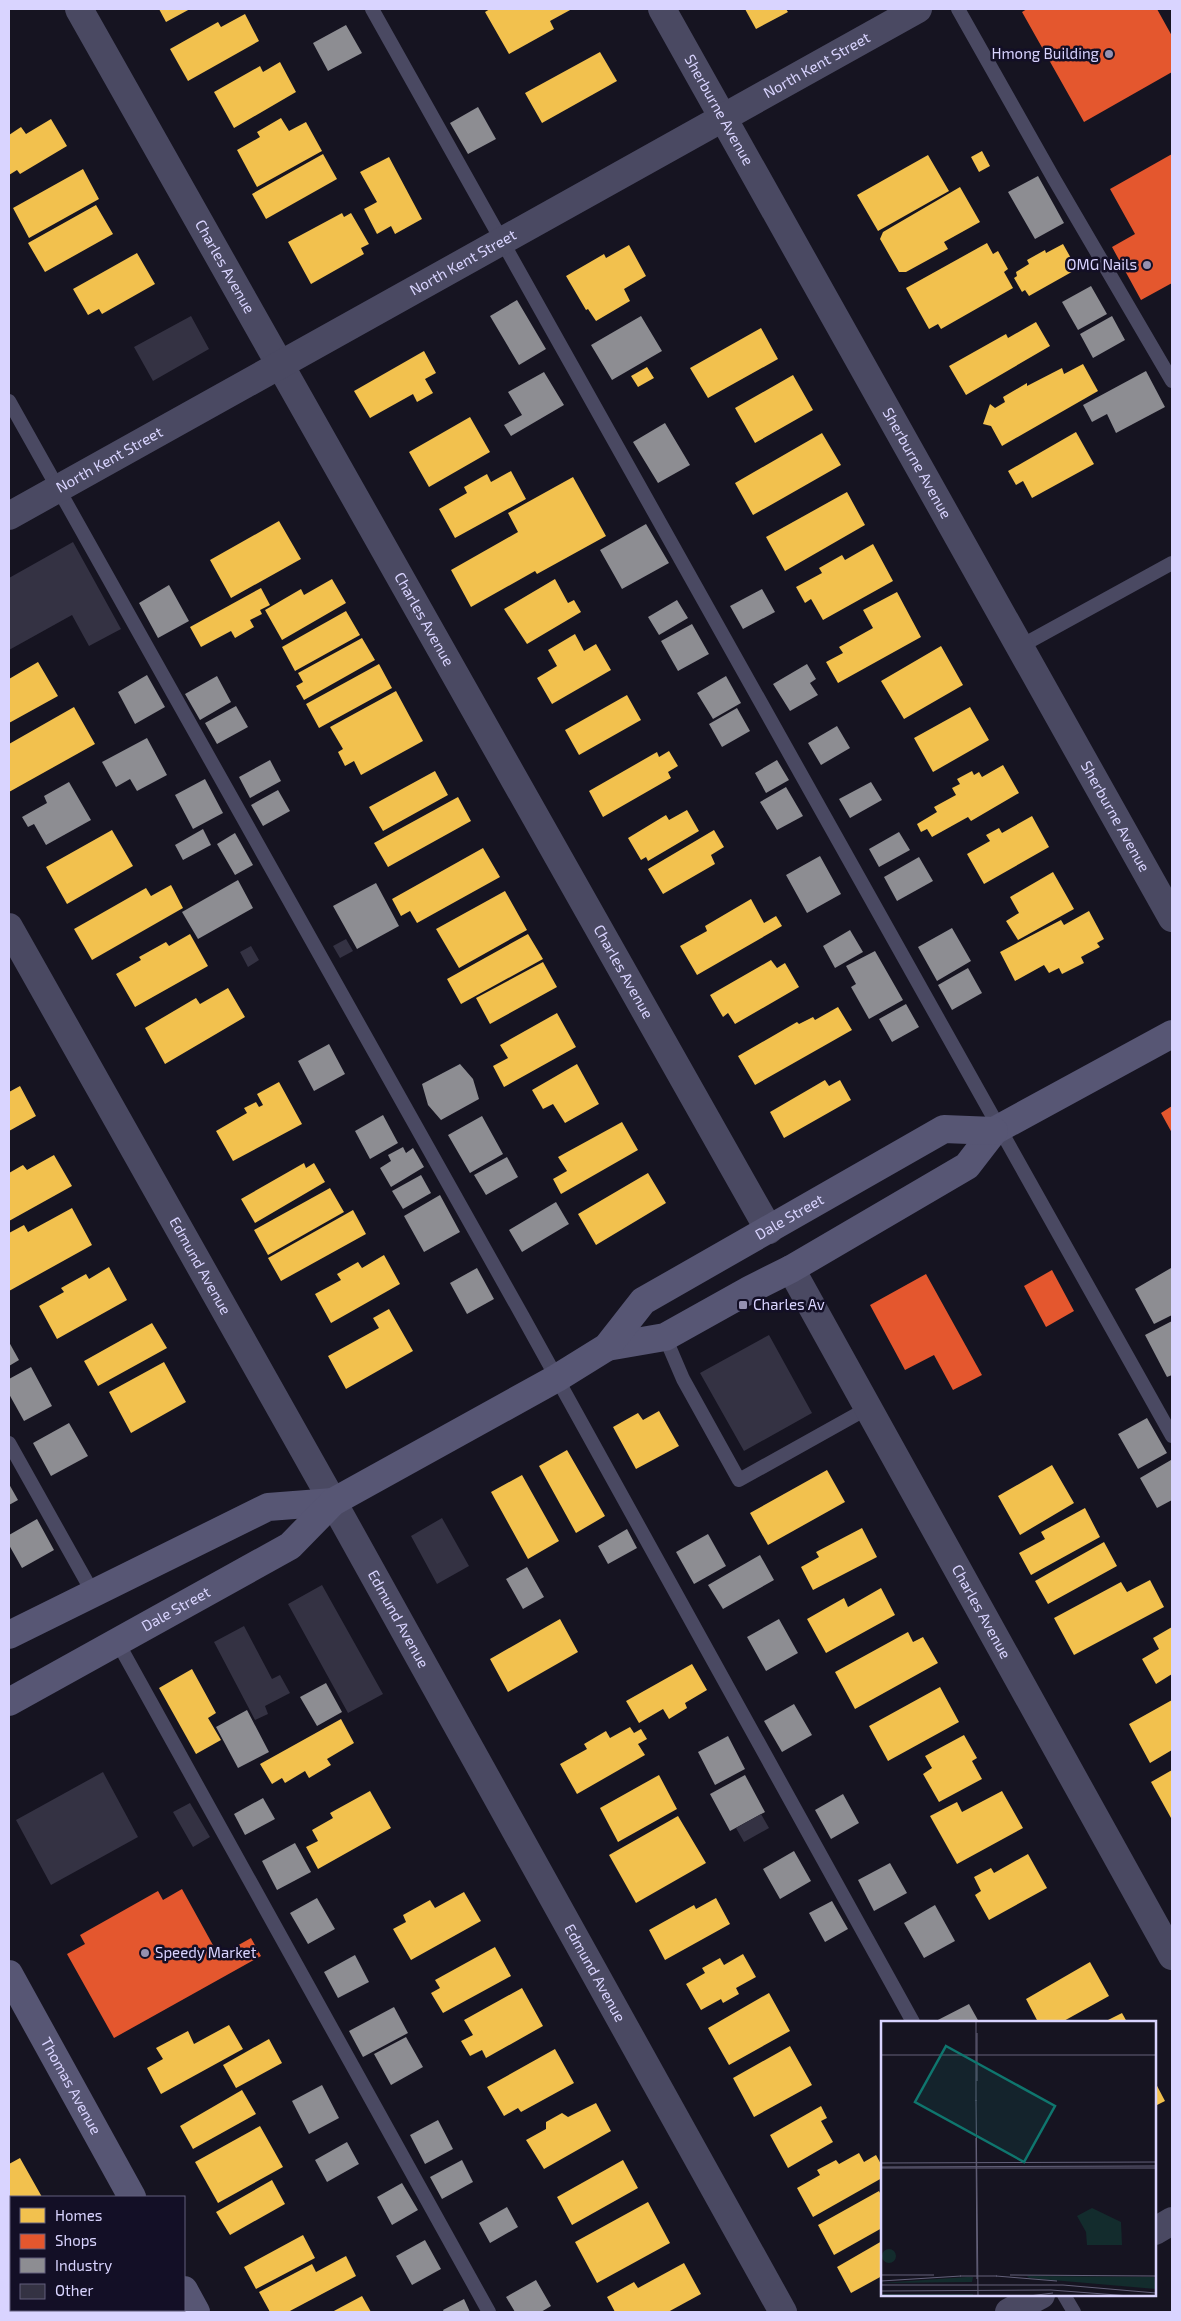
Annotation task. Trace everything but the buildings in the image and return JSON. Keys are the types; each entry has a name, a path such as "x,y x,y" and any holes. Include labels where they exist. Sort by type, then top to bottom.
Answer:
{"main road":[{"name":"Dale Street","path":"607,1347 665,1337 750,1289 791,1269 967,1166 997,1129 1172,1034"},
{"name":"Dale Street","path":"9,1702 290,1546 333,1502 557,1378 607,1347 643,1301 944,1129 997,1129"},
{"name":"Dale Street","path":"9,1635 268,1507 333,1502"},
{"name":"Thomas Avenue","path":"9,1974 131,2196"},
{"path":"185,2292 196,2312"}],"street":[{"name":"Charles Avenue","path":"79,9 278,365 769,1230"},
{"name":"Sherburne Avenue","path":"662,9 1172,918"},
{"name":"North Kent Street","path":"9,516 918,9"},
{"name":"Edmund Avenue","path":"9,928 333,1502 783,2312"},
{"name":"Charles Avenue","path":"791,1269 1172,1956"},
{"path":"1156,2230 1172,2221"},
{"path":"1009,2312 1039,2296"}],"lane":[{"path":"372,9 997,1129 1172,1436"},
{"path":"958,9 1054,179 1172,381"},
{"path":"9,401 557,1378 913,2021"},
{"path":"1021,646 1172,563"},
{"path":"665,1337 683,1379 739,1480 868,1408"},
{"path":"9,1443 93,1593"},
{"path":"118,1643 489,2312"},
{"path":"1065,2296 1074,2312"}],"place":[{"name":"Hmong Building","path":"1109,54"},
{"name":"OMG Nails","path":"1147,265"},
{"name":"Charles Av","path":"743,1305"},
{"name":"Speedy Market","path":"145,1953"}]}
